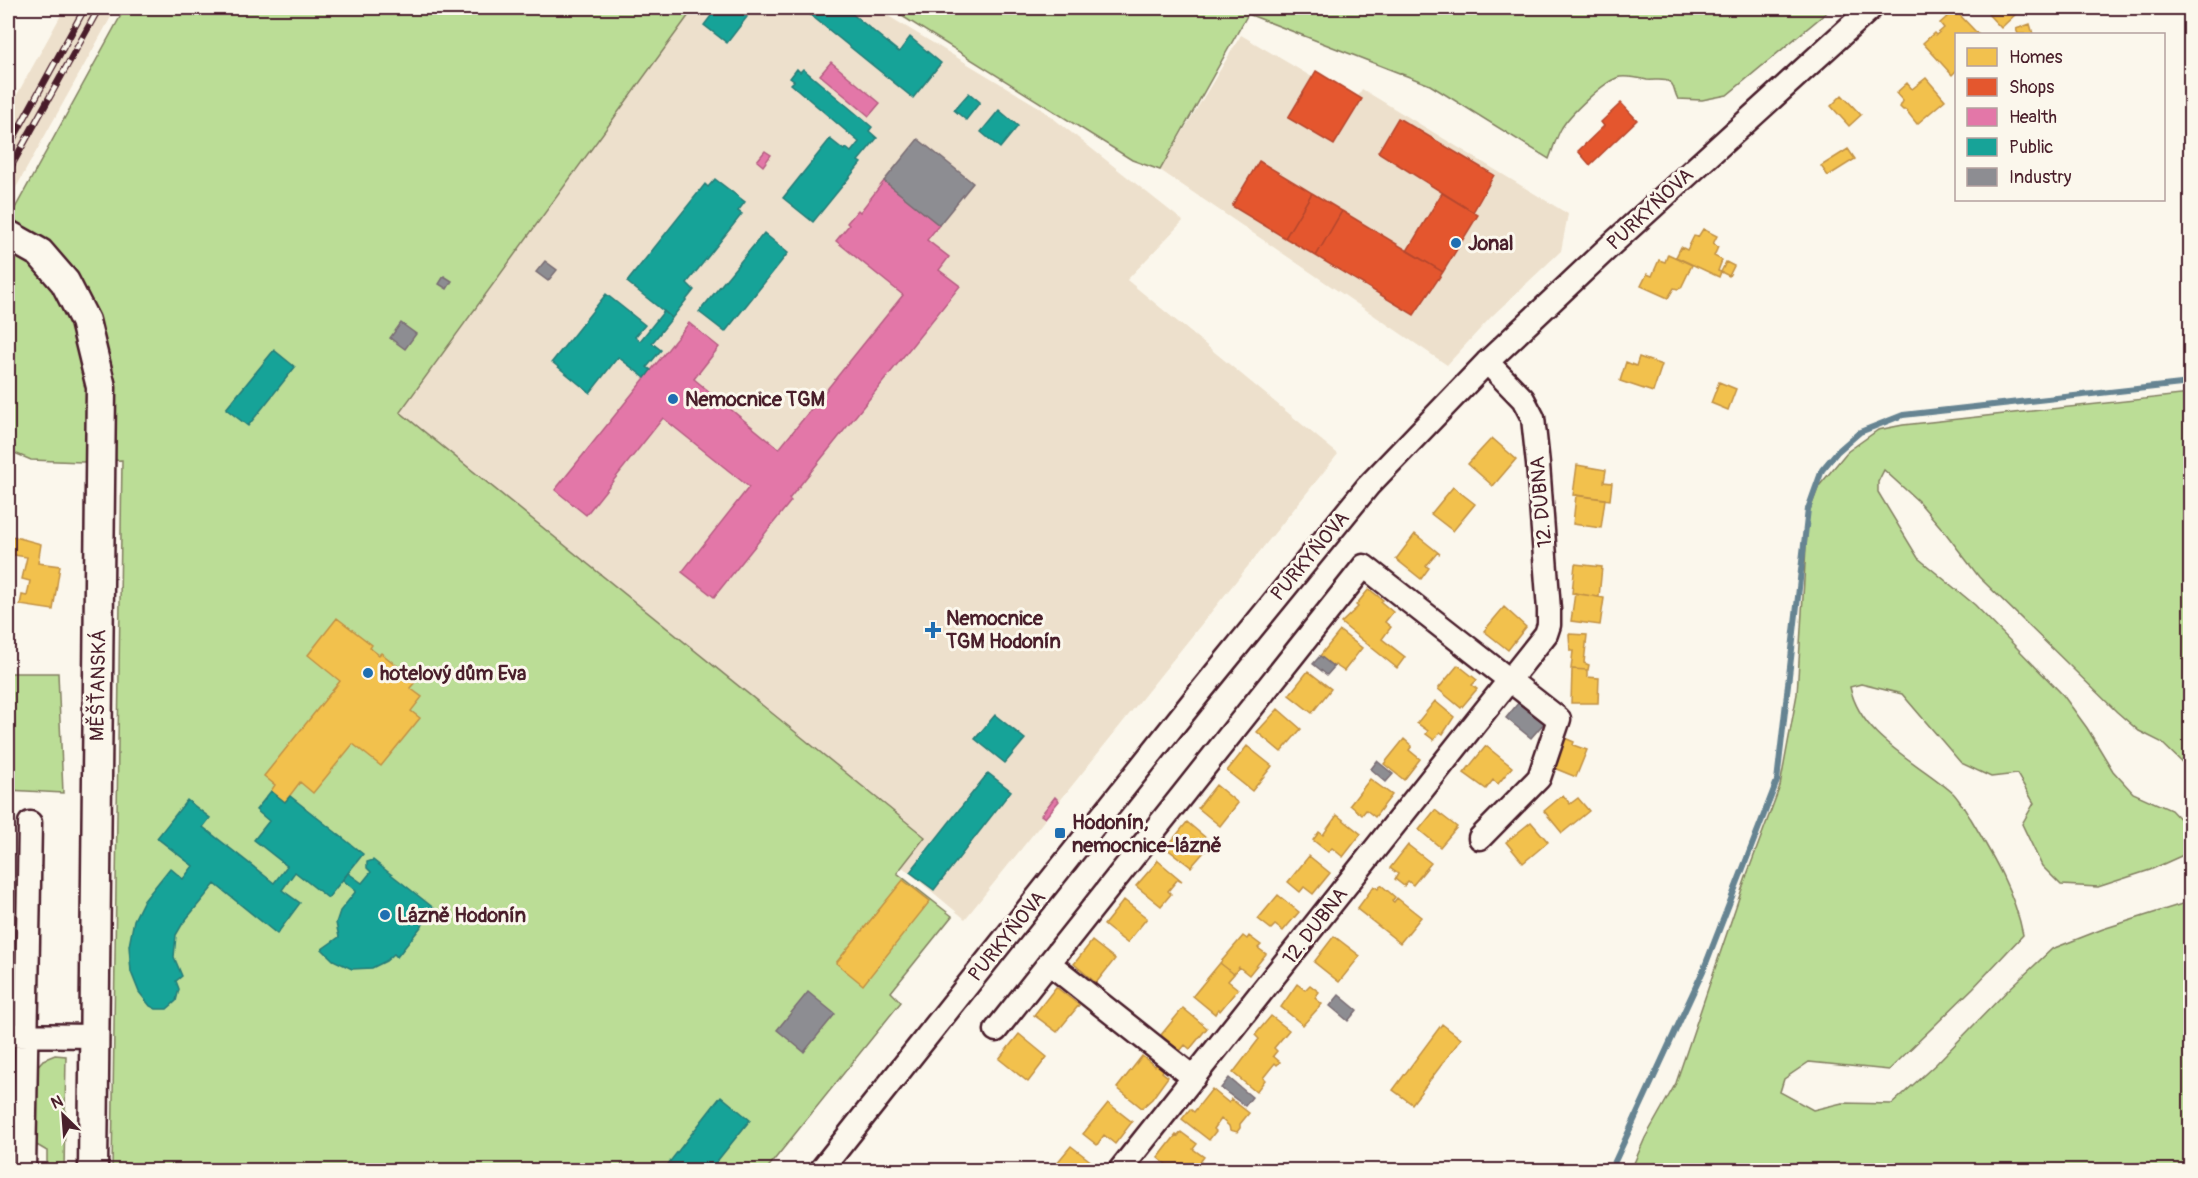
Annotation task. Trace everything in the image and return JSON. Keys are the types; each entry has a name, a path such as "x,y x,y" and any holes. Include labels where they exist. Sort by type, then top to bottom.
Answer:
{"main road":[{"name":"MĚŠŤANSKÁ","path":"8,235 40,253 65,282 85,321 101,387 93,1170"}],"street":[{"name":"PURKYŇOVA","path":"821,1170 1368,486 1487,362 1612,244 1871,8"},
{"name":"12. DUBNA","path":"1120,1170 1546,634 1549,625 1548,599 1533,418 1523,399 1487,362"},
{"path":"996,1030 1364,566 1559,719 1539,778 1480,838"},
{"path":"9,1170 24,1161 17,1035 30,823"},
{"path":"1049,963 1194,1078"},
{"path":"17,1035 94,1036"}],"shaded area":[{"path":"65,8 116,8 8,202 8,111"},
{"name":"Nemocnice TGM Hodonín","path":"694,8 875,8 1039,107 1183,221 1127,280 1338,454 965,919 865,836 888,807 400,412"},
{"path":"1241,35 1312,77 1316,71 1358,96 1362,89 1568,214 1561,251 1492,316 1447,365 1160,170"}],"green space":[{"path":"125,8 694,8 400,412 925,837 897,873 952,916 891,992 901,1002 766,1170 112,1170 122,460 82,462 31,460 10,451 8,455 8,221"},
{"path":"889,8 1832,8 1727,95 1702,100 1678,99 1671,83 1665,80 1620,77 1613,80 1579,107 1565,123 1549,159 1430,85 1248,14 1160,170 1132,160"},
{"path":"2190,394 2190,578 2188,576 2185,579 2190,581 2190,770 2161,742 2139,731 2117,712 1979,577 1918,501 1884,470 1878,482 1878,492 1918,558 1975,605 2063,695 2087,728 2113,771 2133,793 2171,810 2188,828 2190,852 2150,870 2098,887 2061,885 2042,866 2022,824 2034,803 2017,774 1991,777 1961,763 1902,694 1861,684 1850,687 1856,705 1878,735 1939,781 1958,799 2002,875 2015,904 2023,935 1973,988 1889,1070 1809,1062 1784,1079 1780,1092 1813,1110 1842,1103 1892,1104 1936,1064 2006,992 2052,949 2103,929 2182,904 2190,904 2190,1170 1631,1170 1645,1138 1676,1083 1745,880 1780,786 1797,694 1808,515 1819,486 1847,452 1878,430 1903,425"},
{"path":"8,673 58,673 63,793 8,790"},
{"path":"55,1055 66,1056 64,1170 47,1170 47,1151 35,1144 35,1069 43,1060"}],"building: Homes":[{"path":"1995,8 2017,8 2018,12 2001,28 1988,14"},
{"path":"1955,10 1977,33 1955,33 1955,72 1952,75 1923,43 1944,28 1940,23"},
{"path":"2030,24 2033,33 2018,33 2016,29"},
{"path":"1926,78 1945,100 1917,124 1906,110 1900,107 1903,101 1896,93 1907,83 1912,89"},
{"path":"1842,95 1861,115 1849,126 1831,106"},
{"path":"1848,149 1855,159 1828,176 1821,166"},
{"path":"1703,229 1717,236 1713,244 1718,247 1714,256 1722,260 1718,271 1721,272 1719,277 1676,257 1681,247 1687,250 1694,236 1698,237"},
{"path":"1668,254 1692,265 1681,288 1674,288 1668,298 1641,286 1647,274 1652,276 1659,260 1665,262"},
{"path":"1726,262 1734,266 1729,276 1721,272"},
{"path":"1639,357 1662,365 1653,392 1620,381 1626,362 1636,366"},
{"path":"1719,382 1736,389 1728,410 1711,403"},
{"path":"1492,438 1516,459 1493,486 1468,464"},
{"path":"1577,465 1606,470 1604,482 1612,483 1610,500 1573,495"},
{"path":"1453,487 1475,504 1453,531 1431,514"},
{"path":"1576,495 1605,499 1601,528 1573,524"},
{"path":"1415,534 1440,554 1437,553 1426,566 1429,568 1421,579 1396,559"},
{"path":"8,535 41,544 38,563 60,566 53,610 20,605 22,595 27,596 30,581 22,579 27,557 8,554"},
{"path":"1575,564 1602,567 1599,597 1572,593"},
{"path":"1369,589 1393,612 1385,622 1391,627 1382,639 1405,657 1397,668 1341,623 1358,607 1356,605"},
{"path":"1575,593 1604,598 1600,625 1571,621"},
{"path":"1504,607 1526,627 1508,650 1484,631"},
{"path":"337,618 372,645 370,648 379,655 381,653 416,681 410,688 422,697 411,711 420,718 381,766 353,744 313,793 300,782 285,802 271,791 275,785 264,776 340,681 308,655"},
{"path":"1340,631 1362,648 1344,671 1335,665 1334,667 1320,656"},
{"path":"1569,634 1587,635 1584,663 1589,665 1588,670 1571,669 1573,651 1570,651"},
{"path":"1458,665 1477,680 1472,685 1477,689 1461,708 1438,689"},
{"path":"1572,669 1587,670 1587,677 1599,678 1598,703 1571,703"},
{"path":"1308,671 1331,689 1312,713 1289,695"},
{"path":"1435,701 1454,717 1443,734 1440,732 1434,740 1426,734 1428,731 1417,723"},
{"path":"1278,709 1301,729 1281,752 1257,732"},
{"path":"1560,736 1574,742 1573,745 1587,750 1576,777 1549,766"},
{"path":"1404,739 1412,746 1409,750 1420,759 1404,780 1384,764"},
{"path":"1247,746 1272,766 1252,791 1227,771"},
{"path":"1486,746 1512,767 1498,784 1493,780 1486,789 1464,773"},
{"path":"1370,779 1392,795 1375,817 1366,810 1362,815 1350,805"},
{"path":"1216,785 1238,803 1220,826 1198,808"},
{"path":"1563,795 1570,804 1578,798 1589,811 1562,833 1544,811"},
{"path":"1435,810 1457,827 1440,847 1419,830"},
{"path":"1337,815 1361,834 1343,857 1332,848 1328,852 1313,840 1319,832 1323,835"},
{"path":"1187,822 1212,843 1191,867 1166,848"},
{"path":"1531,822 1548,842 1523,863 1506,842"},
{"path":"1408,845 1431,863 1413,885 1408,881 1404,886 1395,879 1398,874 1390,868"},
{"path":"1309,856 1330,873 1313,894 1304,887 1300,892 1288,882"},
{"path":"1157,860 1182,881 1178,879 1168,891 1171,894 1161,906 1136,886"},
{"path":"903,880 930,901 863,985 836,963"},
{"path":"1381,885 1395,897 1392,901 1394,902 1397,898 1421,917 1400,943 1357,909 1374,886 1378,889"},
{"path":"1278,895 1299,912 1283,931 1275,925 1271,929 1258,919"},
{"path":"1124,900 1147,918 1127,943 1104,925"},
{"path":"1243,936 1247,939 1249,936 1261,945 1258,948 1266,954 1249,975 1239,967 1234,974 1220,963"},
{"path":"1334,936 1360,956 1339,982 1314,962"},
{"path":"1092,941 1115,959 1096,983 1074,964"},
{"path":"1220,963 1234,974 1228,981 1238,989 1215,1014 1193,996"},
{"path":"1297,984 1305,990 1310,985 1319,992 1315,998 1322,1004 1303,1025 1281,1007"},
{"path":"1056,987 1079,1005 1057,1032 1034,1015"},
{"path":"1183,1008 1207,1028 1190,1049 1185,1045 1180,1051 1161,1035"},
{"path":"1271,1016 1289,1030 1274,1048 1277,1051 1273,1056 1280,1062 1277,1065 1275,1063 1263,1078 1265,1080 1256,1092 1233,1073 1259,1039 1255,1035"},
{"path":"1442,1024 1461,1039 1412,1104 1393,1090"},
{"path":"1019,1034 1047,1057 1028,1082 999,1059"},
{"path":"1142,1056 1155,1066 1157,1063 1168,1077 1152,1099 1142,1108 1117,1088"},
{"path":"1212,1089 1229,1103 1231,1099 1249,1113 1237,1132 1230,1130 1221,1119 1209,1140 1182,1119 1190,1109 1194,1112"},
{"path":"1108,1103 1132,1122 1115,1144 1104,1135 1097,1145 1083,1134"},
{"path":"1181,1132 1197,1144 1193,1149 1204,1157 1194,1170 1173,1170 1158,1158"},
{"path":"1071,1146 1097,1166 1093,1170 1051,1170"}],"building: Shops":[{"path":"1316,71 1362,99 1334,145 1288,118"},
{"path":"1621,103 1637,120 1590,165 1578,151 1604,126 1601,122"},
{"path":"1398,118 1494,175 1473,212 1378,152"},
{"path":"1259,161 1312,193 1285,238 1232,206"},
{"path":"1312,193 1342,211 1316,256 1285,238"},
{"path":"1442,193 1478,215 1443,272 1407,251"},
{"path":"1342,211 1443,272 1414,315 1316,256"}],"building: Health":[{"path":"831,62 880,103 869,116 820,75"},
{"path":"765,151 771,155 763,166 757,161"},
{"name":"Nemocnice TGM","path":"884,181 939,225 927,240 949,257 939,270 960,286 789,499 791,501 714,597 682,572 749,487 663,418 586,515 555,490 689,323 719,347 694,379 779,449 903,295 836,241 849,225 847,223 858,210 860,212"},
{"path":"1055,797 1059,801 1045,818 1041,815"}],"building: Public":[{"path":"717,8 734,8 747,17 727,43 704,25"},
{"path":"802,8 845,8 899,52 910,37 941,63 913,98"},
{"path":"797,69 800,72 803,69 872,127 869,131 877,138 858,161 861,163 813,222 783,198 830,139 844,150 846,148 851,152 859,142 791,84 794,81 790,78"},
{"path":"969,93 980,102 966,120 954,110"},
{"path":"999,110 1018,126 1000,148 981,132"},
{"path":"715,179 745,202 738,211 742,214 687,283 694,290 672,318 627,282 705,184 708,187"},
{"path":"764,233 788,253 725,332 699,312"},
{"path":"606,294 645,325 635,337 640,341 664,311 672,318 652,343 661,350 647,367 651,370 645,378 618,357 590,393 552,362"},
{"path":"274,350 295,367 248,426 226,409"},
{"path":"995,715 1025,739 1005,763 975,739"},
{"path":"988,773 1011,791 934,890 910,872"},
{"path":"271,791 285,802 290,796 363,854 328,898 295,872 282,890 300,903 277,934 215,884 176,935 174,957 182,976 176,981 179,989 176,1001 167,1009 156,1009 150,1006 139,992 131,972 129,946 134,920 143,902 170,868 183,879 193,866 157,838 187,800 210,818 203,827 274,883 287,866 254,840 269,821 256,810"},
{"name":"Lázně Hodonín","path":"373,860 435,909 397,957 394,954 372,968 352,969 333,960 322,949 339,937 336,923 340,911 356,891 343,880 348,873 362,883 371,872 367,868 367,862"},
{"path":"721,1096 750,1120 710,1170 676,1170 668,1164"}],"building: Industry":[{"path":"918,139 973,183 939,225 884,181"},
{"path":"545,261 557,270 548,281 536,272"},
{"path":"444,276 452,281 447,289 439,284"},
{"path":"401,323 416,334 405,349 390,338"},
{"path":"1320,656 1334,667 1327,675 1313,664"},
{"path":"1519,702 1544,723 1531,738 1506,718"},
{"path":"1377,761 1393,774 1386,782 1371,769"},
{"path":"808,992 835,1014 804,1052 777,1030"},
{"path":"1339,995 1357,1010 1348,1021 1330,1006"},
{"path":"1229,1078 1252,1097 1245,1106 1221,1088"}],"waterway":[{"path":"1611,1170 1703,971 1777,781 1808,509 1822,470 1837,452 1860,432 1903,415 2190,383"}],"railway":[{"path":"8,148 85,8"},
{"path":"8,172 99,8"}],"place":[{"name":"Jonal","path":"1456,243"},
{"name":"Nemocnice TGM","path":"673,399"},
{"name":"Nemocnice TGM Hodonín","path":"933,630"},
{"name":"hotelový dům Eva","path":"368,673"},
{"name":"Hodonín, nemocnice-lázně","path":"1060,833"},
{"name":"Lázně Hodonín","path":"385,915"}]}
